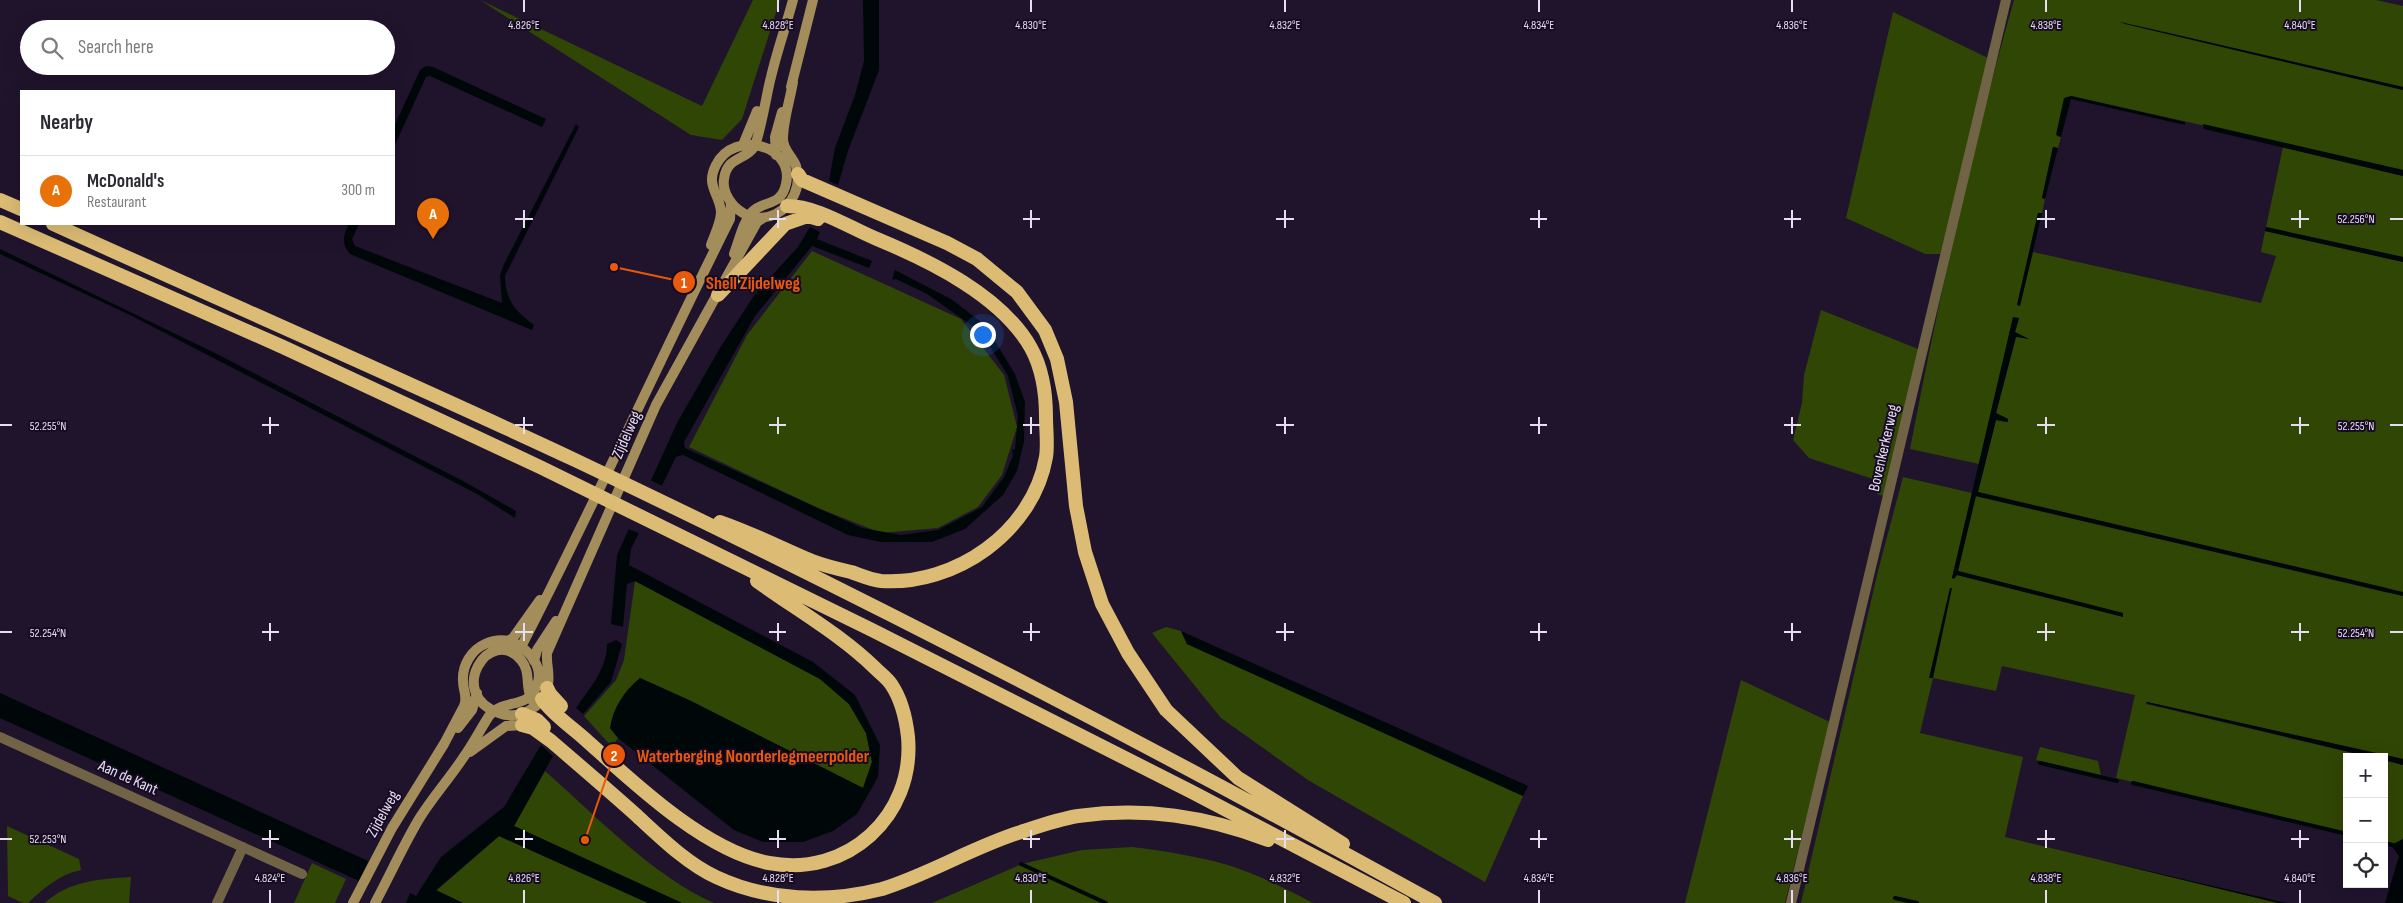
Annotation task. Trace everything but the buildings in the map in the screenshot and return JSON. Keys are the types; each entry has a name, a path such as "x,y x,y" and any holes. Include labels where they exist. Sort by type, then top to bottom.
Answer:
{"highway":[{"path":"794,180 839,204 868,210 947,243 977,259 1017,292 1045,330 1057,359 1066,402 1076,506 1085,552 1102,604 1128,653 1166,710 1238,778 1323,830 1397,882"},
{"path":"0,200 20,210"},
{"path":"672,507 743,530 814,562 880,581 923,579 965,562 990,547 1012,526 1034,492 1046,457 1046,393 1031,348 998,307 901,249 843,225 818,212 798,206 788,206"},
{"path":"718,295 785,224 808,216 843,225"},
{"path":"0,222 283,347 562,478 1166,778 1404,903"},
{"path":"55,225 571,459 882,609 1436,903"},
{"path":"538,696 608,759 692,827 728,849 768,863 790,866 813,864 843,855 871,836 892,812 906,780 910,756 906,717 891,684 855,648 726,559"},
{"path":"522,719 551,741 659,835 699,866 734,884 761,893 792,899 825,899 881,890 998,839 1036,826 1077,816 1132,813 1182,815 1235,827 1288,848 1326,868 1385,892"}],"main road":[{"path":"793,0 771,76 755,144 747,154 734,160 725,172 725,192 731,202 749,216 763,218 780,212 788,206 796,166 786,150 783,138 793,82 813,0"},
{"path":"743,145 771,76"},
{"path":"776,155 775,137 793,82"},
{"path":"724,179 713,174 723,155 734,147 755,144 766,148 776,155 794,180"},
{"name":"Zijdelweg","path":"697,284 721,217 720,206 712,188 713,174"},
{"path":"749,216 756,209 768,205 779,198 794,180"},
{"name":"Zijdelweg","path":"521,647 586,518 640,401 730,219 731,202"},
{"name":"Zijdelweg","path":"718,295 749,216"},
{"name":"Zijdelweg","path":"538,696 549,677 546,660 547,654 656,405 757,222 763,218"},
{"name":"Zijdelweg","path":"508,641 513,638 553,581"},
{"name":"Zijdelweg","path":"534,661 537,650 574,593"},
{"path":"508,641 521,647 534,661 539,674 538,696 522,719 493,711 477,693 473,679 477,665 474,651 490,642 508,641"},
{"path":"512,654 521,647"},
{"name":"Zijdelweg","path":"353,903 396,820 444,744 464,706 466,695 463,672 474,651"},
{"path":"477,665 492,653 512,654 525,666 538,696"},
{"name":"Zijdelweg","path":"444,744 472,710 477,693"},
{"path":"493,711 500,706 517,704 538,696"},
{"name":"Zijdelweg","path":"377,899 420,817 464,757 493,711"},
{"name":"Zijdelweg","path":"464,757 505,715"},
{"name":"Zijdelweg","path":"464,757 506,726 522,719"}],"street":[{"name":"Bovenkerkerweg","path":"1791,903 2006,0"},
{"name":"Aan de Kant","path":"0,737 302,874"},
{"path":"217,903 243,847"}],"green space":[{"path":"480,0 702,106 753,0 780,0 742,119 722,140 691,135"},
{"path":"2014,0 2376,0 2403,6 2403,87 2122,22 2403,90 2403,170 2071,96 2057,136 2061,137 2058,148 2053,147 2042,198 2045,199 2042,213 2038,213 2017,305 2020,305 2033,252 2261,303 2276,256 2261,252 2265,231 2403,262 2403,759 2388,756 2388,753 2376,753 2147,702 2146,704 2353,753 2343,753 2343,831 2116,778 2135,695 2002,666 1996,691 1933,678 1920,733 2023,757 2005,837 2278,903 1801,903 1878,571 1903,477 1972,493 1952,578 1957,575 2123,616 2122,613 1958,571 1975,496 2389,593 2387,588 1978,492 1996,420 2007,422 2008,419 1996,413 2016,336 2029,339 2015,332 2019,318 2013,318 1979,464 1910,449 1957,223"},
{"path":"1893,12 1988,58 1941,254 1925,254 1846,218"},
{"path":"2283,147 2403,176 2403,257 2266,227"},
{"path":"812,251 961,319 1004,375 1017,427 1002,475 978,507 938,528 881,533 818,508 689,447 747,335"},
{"path":"1821,310 1918,349 1884,496 1877,494 1876,480 1809,458 1793,440 1802,403 1804,375"},
{"path":"635,581 820,679 849,704 866,733 872,762 863,788 691,701 640,678 610,728 618,738 612,747 584,716 616,680 624,660"},
{"path":"1166,627 1181,631 1187,644 1523,796 1485,882 1308,780 1221,718 1152,633"},
{"path":"1741,680 1830,722 1785,903 1685,903"},
{"path":"2040,747 2098,761 2101,775 2036,760"},
{"path":"2388,761 2403,765 2403,839 2397,844 2388,842"},
{"path":"545,771 647,861 669,878 714,903 682,903 514,826"},
{"path":"7,826 79,859 81,870 59,878 28,903 23,903 8,896"},
{"path":"499,836 648,903 463,903 436,891"},
{"path":"1132,847 1180,854 1228,865 1261,877 1313,903 932,903 1022,864 1082,850"},
{"path":"312,863 346,879 335,903 294,903"},
{"path":"131,877 129,903 45,903 64,890 85,882"}],"shaded area":[{"path":"863,0 879,0 879,70 848,151 838,185 829,181 835,148 855,95 864,61"},
{"path":"2120,22 2403,87 2403,90 2125,24"},
{"path":"426,66 433,67 546,119 542,127 430,76 426,77 395,145 395,125 420,70"},
{"path":"2071,96 2185,122 2185,125 2071,99 2061,137 2056,135 2064,98"},
{"path":"576,124 579,127 505,276 509,299 521,315 534,325 532,330 350,254 344,243 344,236 348,225 359,225 352,239 355,246 502,303 500,275"},
{"path":"2203,124 2403,170 2403,176 2204,129"},
{"path":"2053,147 2058,148 2045,199 2042,198"},
{"path":"2038,213 2042,213 2020,306 2017,305"},
{"path":"810,227 820,232 817,239 872,261 869,268 812,246 755,316 684,442 685,448 862,528 901,535 938,530 982,507 1004,477 1013,456 1012,450 1015,449 1018,416 1008,376 981,332 927,294 896,279 892,280 895,270 951,299 985,325 1015,374 1025,402 1024,442 1017,471 1003,495 965,529 932,542 881,542 848,535 683,455 676,457 631,549 629,565 813,662 855,695 880,745 878,777 857,814 833,831 803,842 763,842 734,830 618,738 610,728 620,700 640,678 691,701 863,788 872,762 866,733 849,704 820,679 635,581 627,584 623,627 611,624 617,555 677,423 720,348 755,294 798,247"},
{"path":"2266,227 2403,257 2403,262 2265,231"},
{"path":"0,249 215,353 463,481 516,511 515,518 477,494 132,316 0,254"},
{"path":"2013,317 2019,318 2015,332 2029,339 2016,337 1996,413 2008,419 2008,422 1996,420 1978,492 2403,592 2403,596 1976,496 1958,571 2123,613 2123,617 1957,575 1954,579 1952,578"},
{"path":"1950,588 1952,588 1933,678 1929,678"},
{"path":"1181,631 1528,786 1523,796 1187,644"},
{"path":"616,640 622,644 611,682 583,714 576,708 601,670 607,644"},
{"path":"0,693 368,861 359,881 0,718"},
{"path":"2147,702 2376,753 2353,753"},
{"path":"541,745 553,756 514,826 682,903 648,903 499,836 436,890 463,903 406,903 410,893 416,896 441,857 504,807"},
{"path":"2388,756 2403,759 2403,765 2388,761"},
{"path":"2403,839 2403,903 2385,903 2399,856 2391,845"},
{"path":"2101,860 2282,902 2287,903 2278,903"}],"pier":[{"path":"648,479 664,487 641,534 626,528"}],"waterway":[{"path":"2040,763 2117,781"},
{"path":"2133,783 2343,833"},
{"path":"2388,844 2397,846"},
{"path":"1021,864 1106,903"},
{"path":"1895,898 1917,903"}],"place":[{"name":"McDonald's","path":"433,239"},
{"name":"Shell Zijdelweg","path":"614,267"},
{"name":"Waterberging Noorderlegmeerpolder","path":"585,840"}]}
